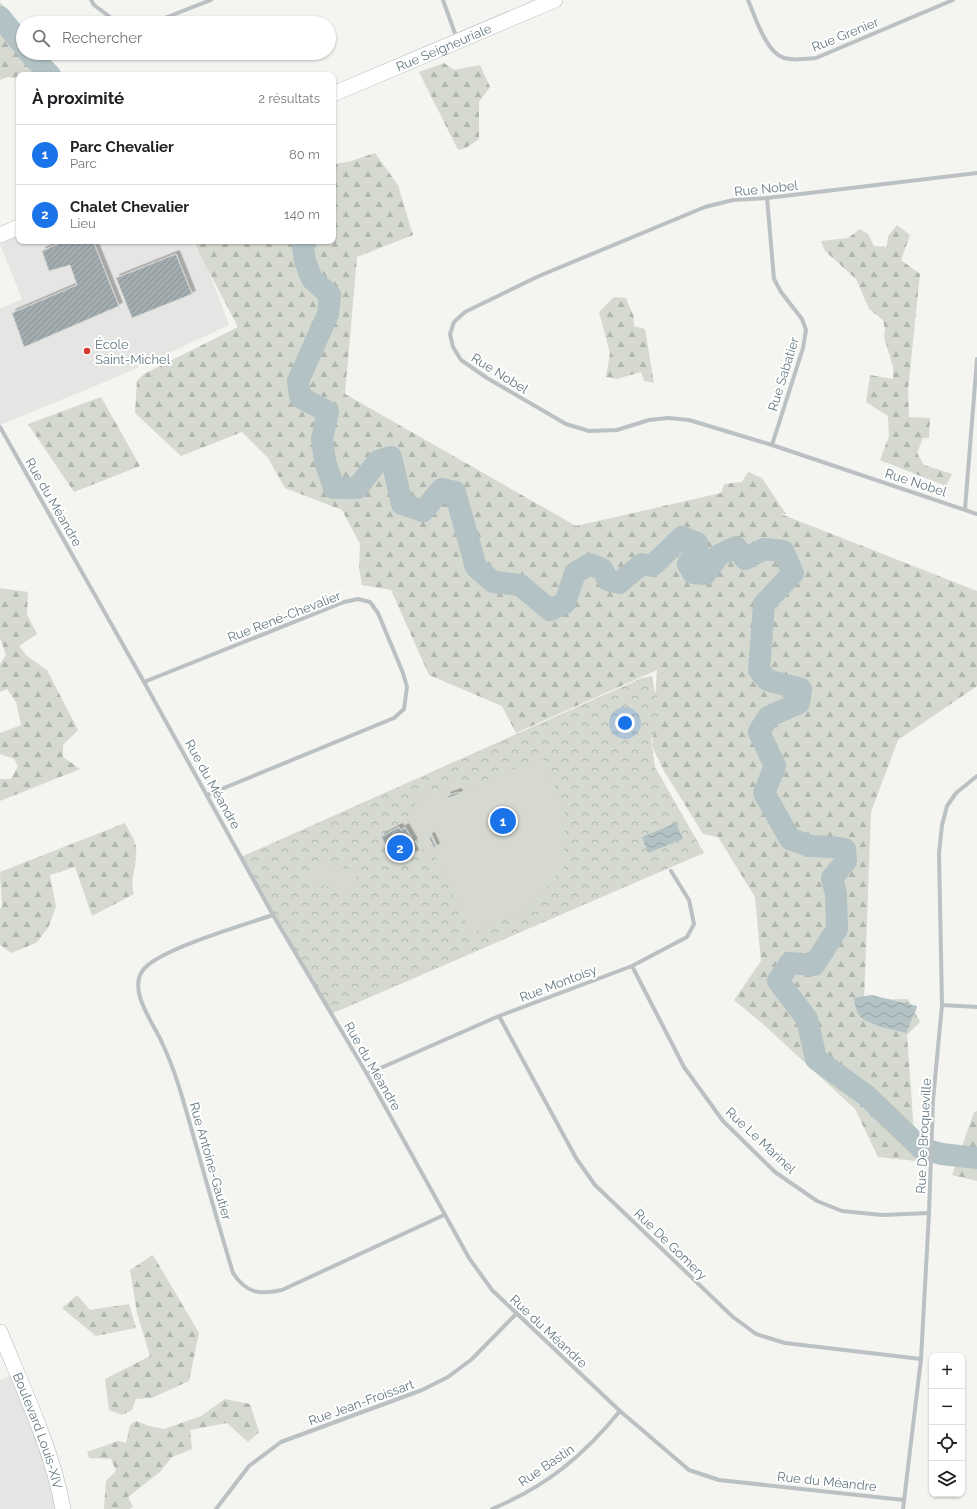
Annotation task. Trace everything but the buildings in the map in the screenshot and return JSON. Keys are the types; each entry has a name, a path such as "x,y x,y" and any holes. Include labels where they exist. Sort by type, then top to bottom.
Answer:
{"street":[{"path":"91,0 94,5 109,16"},
{"path":"170,16 211,0"},
{"path":"443,0 458,41"},
{"name":"Rue Seigneuriale","path":"336,93 555,0"},
{"name":"Rue Grenier","path":"748,0 761,33 772,48 783,58 799,60 816,58 953,0"},
{"name":"Rue Nobel","path":"977,173 766,198 733,200 705,207 539,276 465,312 454,322 450,334 453,347 461,360 487,378 566,424 589,431 617,430 649,420 668,418 682,419 772,445 977,514"},
{"name":"Rue Sabatier","path":"766,198 774,279 781,292 802,319 806,330 803,348 772,445"},
{"path":"0,235 16,227"},
{"path":"965,509 977,359"},
{"name":"Rue du Méandre","path":"0,427 273,915 367,1074 444,1215 469,1258 492,1290 620,1411 689,1470 719,1480 904,1500"},
{"name":"Rue René-Chevalier","path":"144,682 344,602 358,599 370,602 378,614 407,687 404,709 394,718 207,795"},
{"name":"Rue De Broqueville","path":"903,1509 920,1359 929,1213 930,1156 942,1005 939,853 942,824 947,806 956,793 977,776"},
{"name":"Rue Montoisy","path":"367,1074 499,1016 632,966 687,937 694,924 689,900 671,871"},
{"name":"Rue Antoine-Gautier","path":"273,915 169,952 146,967 138,982 140,1000 163,1044 179,1084 232,1273 240,1284 253,1291 267,1293 282,1290 444,1215"},
{"name":"Rue Le Marinel","path":"632,966 684,1067 723,1121 775,1172 817,1201 842,1211 882,1215 929,1213"},
{"path":"942,1005 977,1007"},
{"name":"Rue De Gomery","path":"499,1016 576,1158 595,1185 733,1317 756,1334 785,1343 920,1359"},
{"name":"Rue Jean-Froissart","path":"216,1509 249,1466 281,1442 422,1390 448,1377 472,1359 517,1313"},
{"name":"Boulevard Louis-XIV","path":"0,1332 36,1421 59,1487 63,1509"},
{"name":"Rue Bastin","path":"492,1509 544,1481 574,1460 596,1440 620,1411"}],"shaded area":[{"name":"École Saint-Michel","path":"16,228 16,244 193,244 205,261 229,325 117,377 0,425 0,309 22,299 0,244 0,235"},
{"path":"17,1373 63,1509 0,1509 0,1380"}],"green space":[{"path":"0,2 16,23 16,60 47,60 57,72 16,72 16,78 8,77 0,80"},
{"path":"444,63 454,70 480,65 490,87 479,102 479,139 466,148 458,150 419,72"},
{"path":"375,153 398,185 413,235 357,257 345,394 576,526 721,493 724,484 742,482 748,472 762,478 786,514 781,514 977,591 977,686 898,740 871,812 864,1000 908,999 920,1022 907,1035 916,1161 878,1157 855,1109 763,1024 734,1000 761,961 755,897 718,837 703,834 664,771 652,746 657,670 516,733 502,706 429,675 391,590 362,585 359,568 360,544 342,510 285,488 268,458 242,432 181,456 135,413 137,381 144,374 238,327 195,244 336,244 336,164 348,162"},
{"path":"897,225 910,235 901,260 920,274 908,390 909,417 930,418 929,438 923,438 917,453 924,465 952,474 946,486 880,460 889,436 888,416 866,402 870,375 893,379 893,367 884,337 885,329 883,320 869,309 856,279 825,251 821,241 848,238 860,229 868,234 874,246 887,247 888,236"},
{"path":"614,297 626,298 634,317 634,326 645,329 654,383 644,381 641,372 617,379 606,377 610,353 599,312"},
{"path":"101,397 140,466 74,492 28,424"},
{"path":"0,588 28,592 27,614 37,634 19,646 27,656 47,670 78,730 63,745 63,757 80,769 0,801 0,779 11,779 18,766 14,759 0,754 0,733 21,725 16,702 7,689 0,692 0,664 6,655 0,638"},
{"path":"652,676 660,724 651,740 655,767 704,853 331,1014 241,857 642,678"},
{"path":"543,758 565,809 564,867 528,910 471,934 434,853 426,856 409,818 419,796 457,781 461,789"},
{"path":"125,823 136,847 136,859 132,883 134,894 92,916 75,867 50,875 56,907 48,928 36,943 11,953 0,945 0,909 2,906 0,872"},
{"path":"314,859 358,872 352,893 308,881"},
{"path":"977,1111 977,1181 952,1175 974,1112"},
{"path":"153,1255 199,1333 189,1381 152,1398 136,1399 132,1410 122,1415 109,1410 105,1379 150,1356 137,1313 130,1270"},
{"path":"77,1295 90,1310 129,1304 136,1328 96,1336 62,1308"},
{"path":"225,1399 250,1404 259,1432 248,1442 227,1423 190,1430 192,1449 172,1457 160,1472 128,1497 133,1507 129,1509 104,1509 106,1481 116,1471 111,1459 89,1458 87,1452 118,1441 126,1443 130,1425 136,1421 149,1426 164,1429 201,1416"}],"water":[{"path":"676,823 683,839 648,853 642,837"},
{"path":"871,995 917,1006 907,1033 866,1021 858,1014 854,998"}],"waterway":[{"path":"0,17 16,36"},
{"path":"36,60 47,72"},
{"path":"302,244 305,261 312,279 330,295 328,314 298,381 300,397 328,412 322,439 325,461 334,488 357,488 378,461 391,457 402,504 423,511 442,489 455,492 476,567 493,582 520,585 550,610 565,603 575,573 590,564 602,569 608,580 619,583 642,564 652,566 682,537 697,543 698,550 688,564 693,573 705,574 719,555 736,547 745,559 764,549 783,551 793,573 764,604 759,670 767,680 801,689 799,703 768,717 759,732 775,766 764,793 790,839 810,846 845,849 846,861 832,878 836,894 837,929 814,965 790,963 778,981 807,1019 816,1059 867,1096 922,1149 942,1154 977,1158"}],"place":[{"name":"École Saint-Michel","path":"87,351"},
{"name":"Parc Chevalier","path":"503,821"},
{"name":"Chalet Chevalier","path":"400,848"}]}
